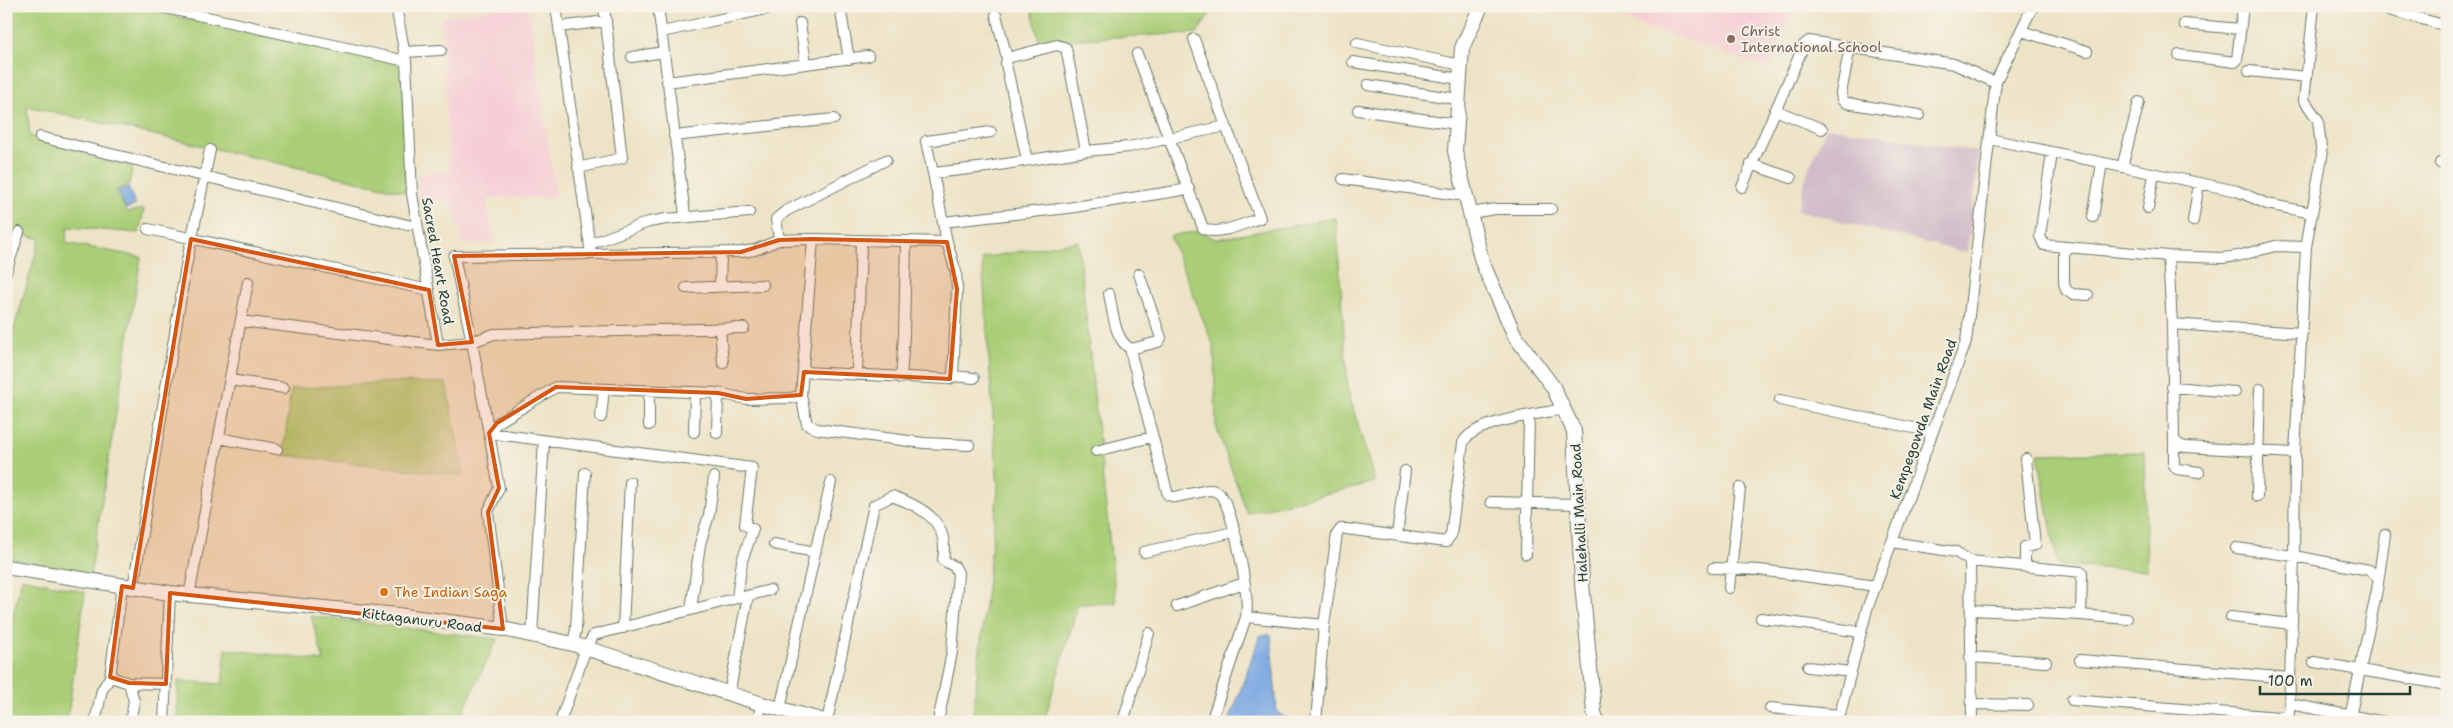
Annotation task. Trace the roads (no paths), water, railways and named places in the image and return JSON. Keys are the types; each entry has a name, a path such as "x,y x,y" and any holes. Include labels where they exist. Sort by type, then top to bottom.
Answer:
{"street":[{"path":"157,6 405,56 441,50"},
{"name":"Sacred Heart Road","path":"396,6 405,56 412,194 438,345 472,342 494,334 744,328"},
{"path":"556,6 590,249"},
{"path":"578,168 622,158 604,6"},
{"path":"658,6 685,216"},
{"path":"662,32 780,6"},
{"name":"Halehalli Main Road","path":"1482,6 1462,48 1455,151 1482,262 1515,336 1553,387 1574,430 1582,583 1594,712 1597,722"},
{"name":"Kempegowda Main Road","path":"1839,718 1861,632 1876,586 1966,342 1996,83 2033,6"},
{"path":"2179,55 2234,62 2238,58 2243,6"},
{"path":"2072,700 2279,717 2286,716 2290,704 2294,556 2294,453 2306,247 2322,157 2318,120 2304,100 2314,6"},
{"path":"2374,6 2447,26"},
{"path":"841,13 849,59"},
{"path":"996,16 1007,58 1006,64 1027,160"},
{"path":"559,27 606,21"},
{"path":"800,22 806,64"},
{"path":"2184,24 2240,29"},
{"path":"2021,31 2087,51"},
{"path":"1137,54 1171,138 1203,228 1209,231 1217,231 1260,218 1194,39"},
{"path":"1742,187 1806,43 1812,40 1850,48 1954,64 1996,83"},
{"path":"1357,43 1460,72"},
{"path":"1007,58 1057,45 1066,48 1086,151"},
{"path":"1850,48 1841,93 1842,100 1847,103 1919,115"},
{"path":"632,57 664,52"},
{"path":"667,82 868,56"},
{"path":"1353,62 1460,72"},
{"path":"2249,71 2307,77"},
{"path":"1368,85 1458,99"},
{"path":"2122,167 2138,102"},
{"path":"1358,110 1457,124"},
{"path":"1775,110 1822,129"},
{"path":"674,136 834,119"},
{"path":"934,173 1086,151 1129,147 1226,126"},
{"path":"953,376 956,272 947,242 926,141 990,132"},
{"path":"40,137 408,225"},
{"path":"1990,139 2237,191 2268,204 2312,213"},
{"path":"95,722 102,690 110,677 191,239 210,150"},
{"path":"2052,153 2040,239 2041,242 2048,246 2168,256 2229,257 2274,246 2306,247"},
{"path":"779,240 776,219 786,211 886,160"},
{"path":"2093,217 2102,163"},
{"path":"1751,164 1790,178"},
{"path":"2148,208 2154,174"},
{"path":"1343,179 1466,196"},
{"path":"2193,221 2198,183"},
{"path":"944,222 1068,208 1189,189"},
{"path":"1471,213 1495,209 1551,208"},
{"path":"590,249 649,222 685,216 749,212"},
{"path":"148,229 429,290"},
{"path":"6,272 18,232"},
{"path":"813,239 801,395 807,424 817,429 969,446"},
{"path":"503,629 488,512 499,488 454,256 590,249 721,252 755,250 779,240 813,239 947,242"},
{"path":"857,375 861,241"},
{"path":"901,378 906,242"},
{"path":"2064,247 2064,283 2066,290 2072,294 2088,295"},
{"path":"720,286 721,252"},
{"path":"2168,256 2172,324 2174,465 2176,469 2200,472"},
{"path":"1109,294 1119,336 1124,345 1131,348 1158,342 1161,338 1139,274"},
{"path":"189,596 248,282"},
{"path":"686,288 764,285"},
{"path":"241,320 438,345"},
{"path":"2172,324 2302,333"},
{"path":"720,329 723,363"},
{"path":"1131,348 1168,495 1174,496 1214,490 1223,498 1234,532 1247,598 1246,617 1211,722"},
{"path":"804,372 944,381 953,376 974,378"},
{"path":"230,380 284,388"},
{"path":"489,433 497,423 556,387 718,393 746,399 791,398 801,395"},
{"path":"2172,387 2235,392"},
{"path":"602,417 604,389"},
{"path":"2257,496 2260,389"},
{"path":"649,390 649,425"},
{"path":"694,392 694,432"},
{"path":"717,433 718,393"},
{"path":"1780,400 1933,432"},
{"path":"1316,722 1324,625 1337,534 1341,529 1346,529 1440,542 1449,539 1463,443 1466,436 1482,426 1564,409"},
{"path":"1526,554 1529,417"},
{"path":"489,433 544,442 752,468 746,524 753,529 742,561 742,597 729,694"},
{"path":"1096,451 1152,437"},
{"path":"219,438 277,449"},
{"path":"2174,440 2180,446 2186,447 2294,453"},
{"path":"532,635 544,442"},
{"path":"2025,566 2025,547 2035,546 2026,459"},
{"path":"1397,536 1405,471"},
{"path":"573,644 576,629 585,473"},
{"path":"691,610 700,544 709,515 714,477"},
{"path":"623,628 630,482"},
{"path":"780,709 831,482"},
{"path":"1729,588 1740,488"},
{"path":"827,722 874,505 892,496 916,504 940,526 946,545 943,560 955,567 958,573 952,652 938,722"},
{"path":"1491,502 1578,504"},
{"path":"1144,552 1234,532"},
{"path":"2350,718 2377,590 2386,534"},
{"path":"1892,542 1956,552 1970,561 2082,572 2081,615"},
{"path":"774,544 815,552"},
{"path":"2236,548 2294,556 2369,570 2378,577"},
{"path":"1970,561 1972,722"},
{"name":"Kittaganuru Road","path":"6,567 189,596 397,615 503,629 573,644 729,694 827,722"},
{"path":"1713,568 1760,570 1876,586"},
{"path":"1177,606 1244,584"},
{"path":"560,722 586,648 594,635 770,590"},
{"path":"164,722 170,593"},
{"path":"1971,610 2127,619"},
{"path":"1246,617 1324,625"},
{"path":"2231,617 2292,624"},
{"path":"1761,618 1861,632"},
{"path":"1123,722 1149,633"},
{"path":"1970,657 2046,662"},
{"path":"2080,660 2290,678"},
{"path":"2314,662 2447,685"},
{"path":"1808,667 1851,672"},
{"path":"110,677 129,683 166,684"},
{"path":"129,683 134,701 130,722"},
{"path":"758,722 762,704"},
{"path":"1972,704 2028,705"},
{"path":"2290,704 2350,718 2384,722"},
{"path":"1770,708 1839,718"}],"water":[{"path":"128,187 136,205 126,209 118,191"},
{"path":"1260,635 1271,635 1277,712 1292,722 1229,722"}],"place":[{"name":"Christ International School","path":"1731,39"},
{"name":"The Indian Saga","path":"384,592"}]}
